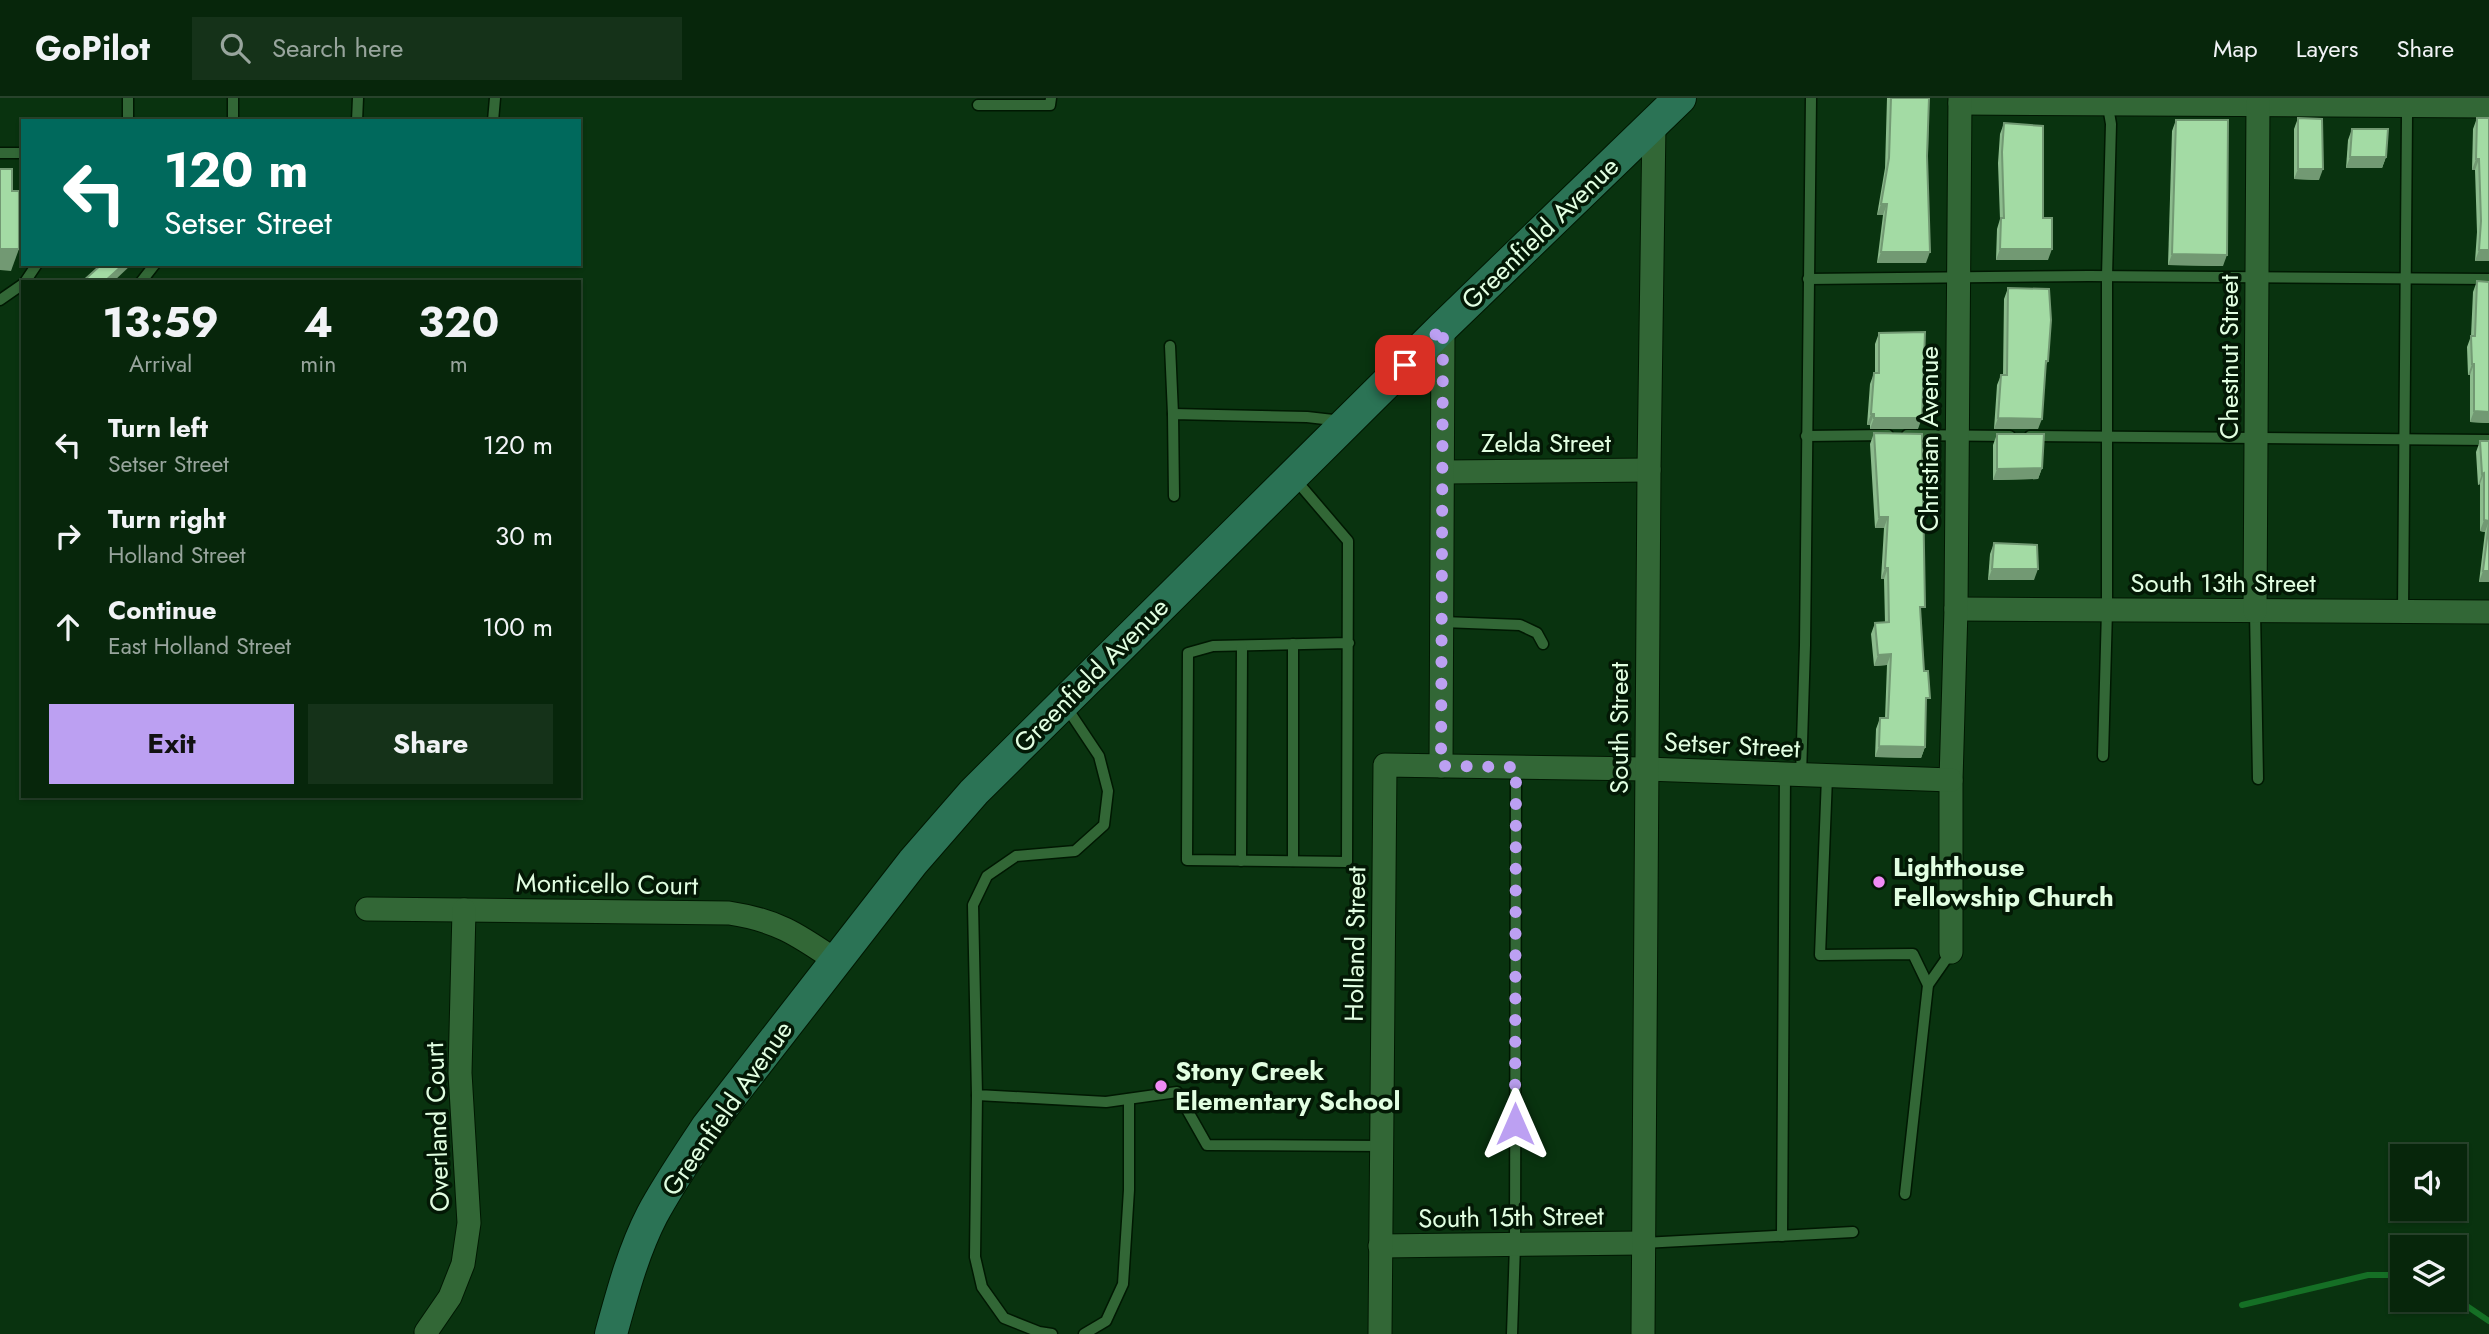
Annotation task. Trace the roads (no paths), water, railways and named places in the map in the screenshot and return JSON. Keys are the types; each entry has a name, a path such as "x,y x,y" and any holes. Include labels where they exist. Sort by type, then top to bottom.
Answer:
{"main road":[{"name":"Greenfield Avenue","path":"611,1334 641,1241 678,1171 708,1127 835,960 913,862 974,792 1064,702 1443,327 1680,98"}],"street":[{"path":"1960,100 2410,101 2489,106"},
{"name":"Christian Avenue","path":"1951,952 1960,100"},
{"name":"Chestnut Street","path":"2255,611 2257,277 2269,101"},
{"name":"South Street","path":"1643,1334 1646,769 1654,123"},
{"path":"1441,766 1443,327"},
{"name":"Zelda Street","path":"1444,472 1649,470"},
{"name":"South 13th Street","path":"1956,609 2489,612"},
{"name":"Setser Street","path":"1385,765 1646,769 1951,780"},
{"name":"Holland Street","path":"1380,1334 1385,765"},
{"name":"Monticello Court","path":"367,909 729,913 758,917 776,924 835,960"},
{"name":"Overland Court","path":"426,1332 450,1297 463,1264 469,1223 460,1073 464,910"},
{"name":"South 15th Street","path":"1380,1246 1643,1243"}],"lane":[{"path":"128,98 128,119"},
{"path":"233,98 233,119"},
{"path":"357,119 358,98"},
{"path":"493,119 495,98"},
{"path":"978,105 1050,105 1051,98"},
{"path":"1782,1236 1793,776 1805,645 1811,98"},
{"path":"2103,756 2107,610 2107,276 2111,124 2107,100"},
{"path":"2403,612 2404,279 2407,116 2410,101"},
{"path":"0,153 21,153"},
{"path":"143,280 153,266"},
{"path":"1808,279 2107,276 2489,279"},
{"path":"0,300 21,285"},
{"path":"1170,346 1174,496"},
{"path":"1173,414 1307,417 1348,422"},
{"path":"1806,436 2489,440"},
{"path":"1293,477 1348,541 1349,643 1347,862 1187,860 1188,653 1213,646 1349,643"},
{"path":"2255,611 2258,779"},
{"path":"1443,622 1520,625 1537,633 1543,643"},
{"path":"1293,644 1293,861"},
{"path":"1241,861 1242,646"},
{"path":"1052,1334 1039,1332 1004,1318 982,1287 975,1257 977,1096 973,905 987,876 1016,856 1075,850 1104,825 1108,791 1099,756 1064,702"},
{"path":"1512,1334 1515,1245 1516,767"},
{"path":"1827,777 1821,955 1913,954 1928,985"},
{"path":"1905,1194 1928,985 1951,952"},
{"path":"977,1096 1106,1102 1177,1092 1207,1145 1381,1146"},
{"path":"1084,1334 1107,1321 1123,1283 1129,1191 1129,1099"},
{"path":"1643,1243 1853,1232"}],"waterway":[{"path":"2242,1305 2368,1275 2390,1275"},
{"path":"2467,1306 2489,1321"}],"place":[{"name":"Lighthouse Fellowship Church","path":"1879,882"},
{"name":"Stony Creek Elementary School","path":"1161,1086"}]}
